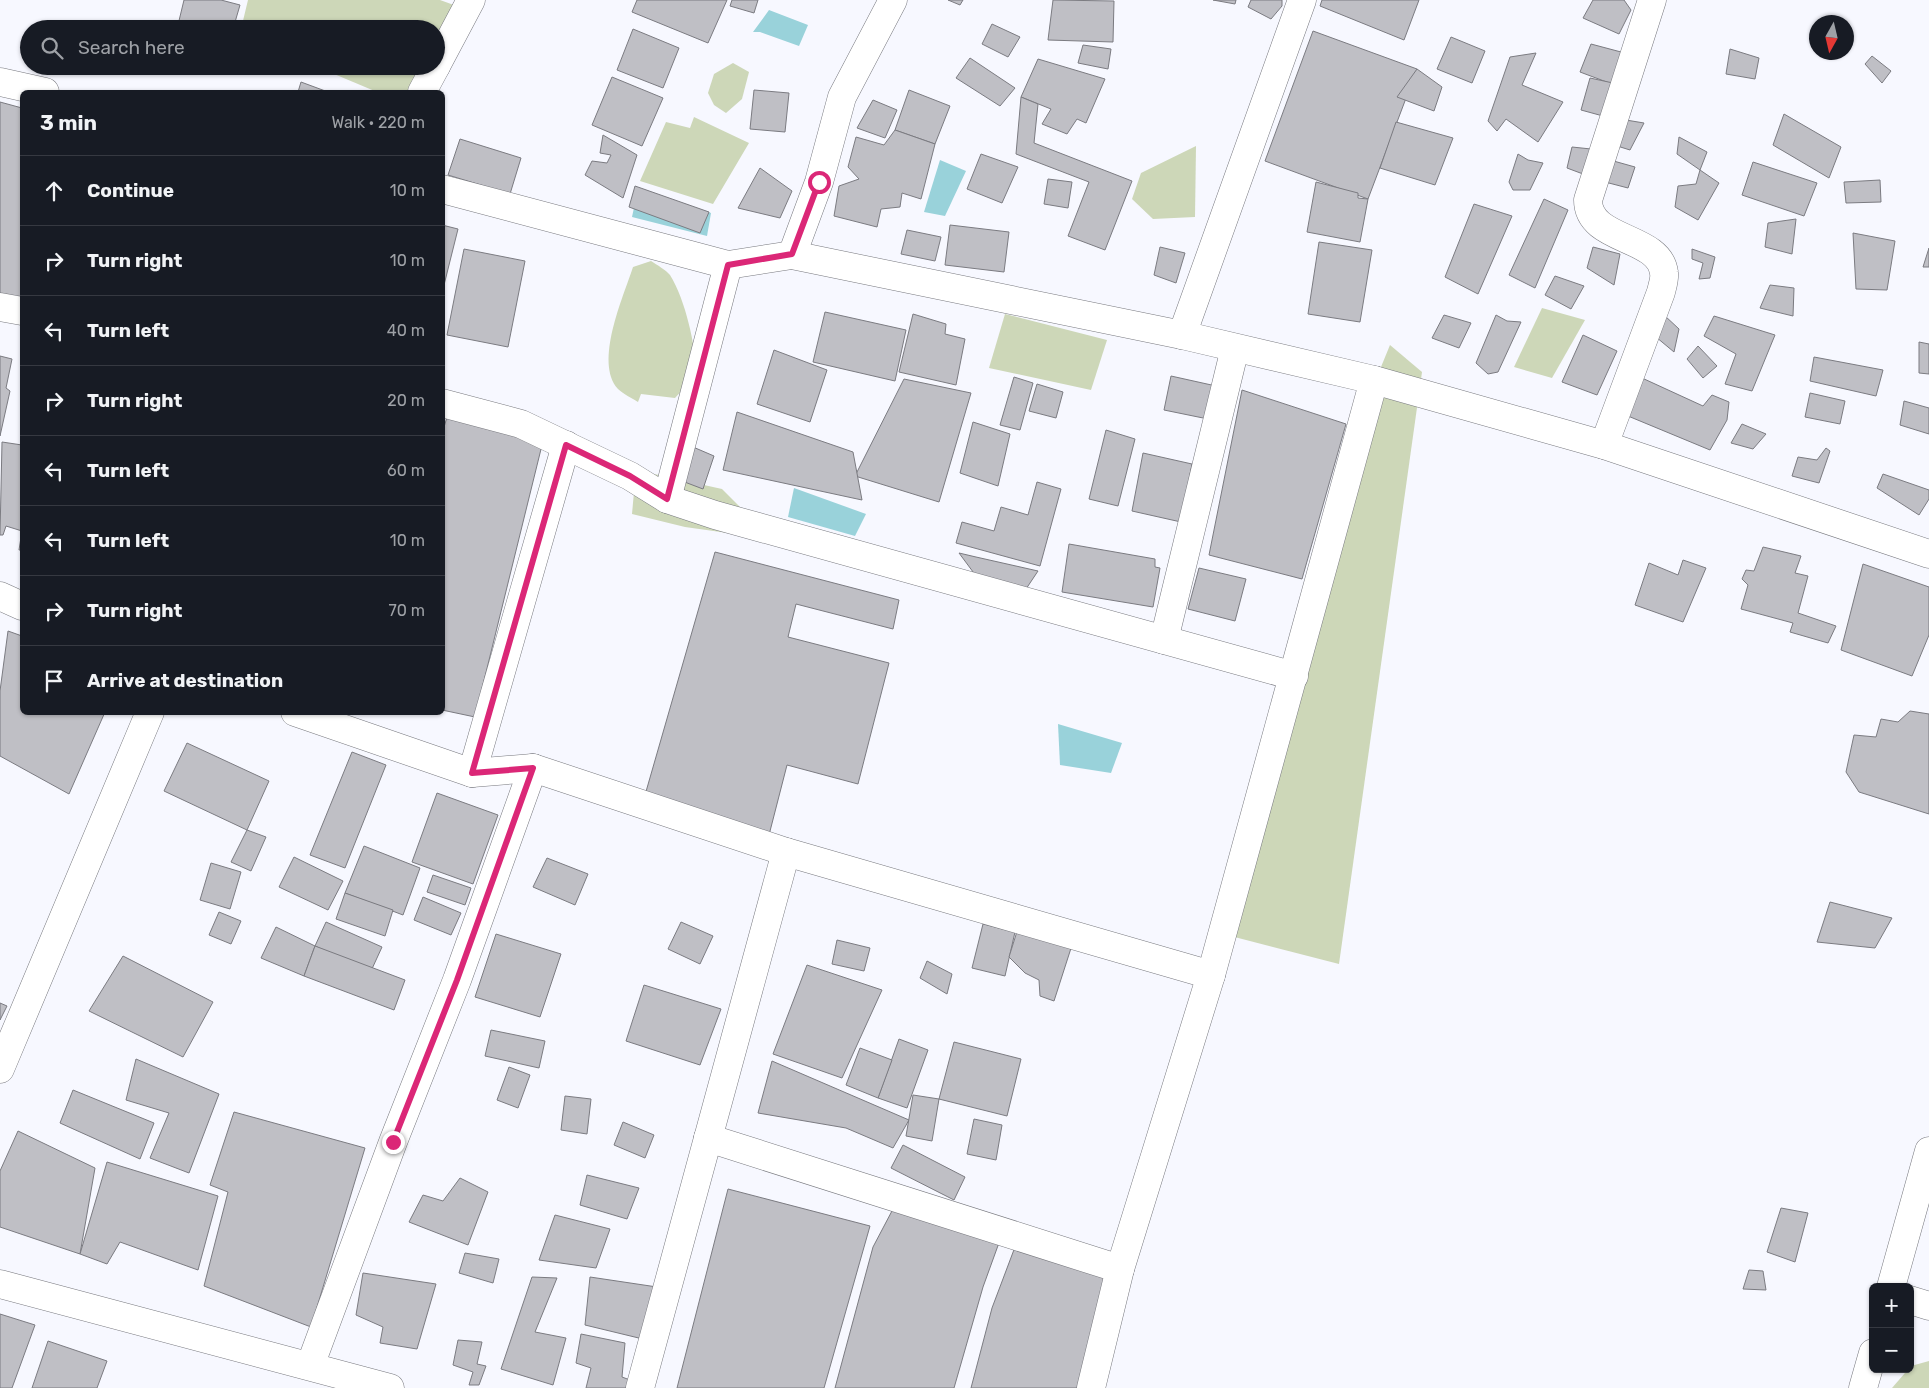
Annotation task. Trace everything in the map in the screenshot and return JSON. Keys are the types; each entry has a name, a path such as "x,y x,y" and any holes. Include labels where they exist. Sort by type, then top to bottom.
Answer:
{"street":[{"path":"445,49 471,0"},
{"path":"792,254 819,182 842,97 893,0"},
{"path":"1182,335 1302,0"},
{"path":"1604,445 1661,292 1665,274 1655,254 1598,224 1588,209 1588,200 1611,123 1652,0"},
{"path":"423,90 431,75"},
{"path":"0,82 36,90"},
{"path":"445,189 728,265 792,254 1182,335 1374,380 1604,445 1929,554"},
{"path":"667,499 728,265"},
{"path":"0,307 20,311"},
{"path":"1164,640 1235,348"},
{"path":"1091,1388 1120,1269 1211,975 1374,380"},
{"path":"445,404 521,424 630,476 667,499 715,515 884,564 1294,676"},
{"path":"472,773 566,445"},
{"path":"0,596 20,605"},
{"path":"0,1070 149,715"},
{"path":"304,715 472,773 533,768 786,852 1211,975"},
{"path":"310,1366 393,1142 457,980 533,768"},
{"path":"640,1388 786,852"},
{"path":"708,1138 1120,1269"},
{"path":"1892,1283 1929,1151"},
{"path":"0,1284 390,1388"},
{"path":"1914,1301 1929,1306"},
{"path":"1863,1388 1869,1367"}],"green space":[{"path":"248,0 440,0 465,9 445,47 445,20 243,20"},
{"path":"733,63 749,72 742,99 726,113 714,105 708,93 714,74"},
{"path":"336,75 430,75 423,90 372,90"},
{"path":"694,117 749,143 713,204 640,181 666,122 690,128"},
{"path":"1196,146 1195,217 1153,219 1132,199 1141,173"},
{"path":"651,261 670,275 681,297 692,337 697,374 675,398 641,394 638,402 618,389 611,377 609,363 610,347 618,312 633,267"},
{"path":"1542,308 1585,320 1552,378 1514,367"},
{"path":"1005,314 1107,340 1091,390 989,368"},
{"path":"1390,345 1422,372 1339,964 1223,934 1365,406"},
{"path":"636,470 722,489 743,510 742,535 685,527 632,514"},
{"path":"1929,1361 1929,1388 1892,1388 1905,1373 1914,1373 1914,1365"}],"water":[{"path":"769,10 808,25 799,46 760,32 753,32"},
{"path":"940,160 966,171 945,216 924,212"},
{"path":"638,189 711,213 707,236 632,217"},
{"path":"794,488 866,514 855,536 788,517"},
{"path":"1058,724 1122,743 1111,773 1060,765"}],"building":[{"path":"184,0 221,0 240,5 236,20 179,20"},
{"path":"637,0 727,0 708,43 632,12"},
{"path":"732,0 758,0 754,13 730,6"},
{"path":"948,0 963,0 960,5"},
{"path":"1053,0 1114,1 1113,42 1048,40"},
{"path":"1213,0 1236,0 1235,4"},
{"path":"1251,0 1282,0 1282,6 1271,19 1248,7"},
{"path":"1322,0 1419,0 1404,40 1320,6"},
{"path":"1593,0 1624,0 1631,10 1619,34 1583,18"},
{"path":"992,24 1020,37 1008,57 982,44"},
{"path":"633,29 679,48 663,88 617,70"},
{"path":"1313,31 1417,69 1368,199 1265,161"},
{"path":"1451,37 1485,51 1472,83 1437,69"},
{"path":"1591,44 1621,52 1612,84 1580,72"},
{"path":"1083,45 1111,49 1108,69 1078,63"},
{"path":"1730,49 1759,58 1755,79 1726,74"},
{"path":"1536,53 1522,85 1563,102 1538,142 1506,119 1497,131 1488,121 1510,57"},
{"path":"1872,56 1891,71 1882,83 1865,64"},
{"path":"970,58 1015,88 1000,106 956,78"},
{"path":"1038,59 1105,79 1086,123 1077,119 1067,134 1042,124 1051,109 1021,97"},
{"path":"1417,69 1442,87 1434,111 1397,97"},
{"path":"612,77 663,98 642,146 592,125"},
{"path":"1590,78 1613,83 1603,116 1581,110"},
{"path":"301,82 323,90 299,90"},
{"path":"754,90 789,93 785,132 750,129"},
{"path":"909,90 950,106 935,144 895,130"},
{"path":"1021,97 1038,104 1034,143 1132,181 1105,250 1068,236 1089,182 1016,154"},
{"path":"873,100 897,110 885,138 857,128"},
{"path":"0,102 20,107 20,302 0,298"},
{"path":"1784,114 1841,147 1829,178 1773,145"},
{"path":"1620,119 1644,123 1630,150 1614,145"},
{"path":"1396,122 1453,138 1435,185 1380,168"},
{"path":"895,130 935,144 921,199 902,193 900,207 881,209 877,227 834,216 839,186 859,179 848,167 856,137 884,145"},
{"path":"603,135 637,155 623,198 585,175 592,161 607,163 611,155 600,153"},
{"path":"1679,137 1707,152 1700,170 1677,154"},
{"path":"460,139 521,158 510,194 448,175"},
{"path":"1572,147 1591,149 1583,174 1567,168"},
{"path":"981,154 1018,167 1002,203 967,189"},
{"path":"1518,154 1528,160 1543,163 1530,190 1513,190 1509,182"},
{"path":"1610,160 1635,167 1628,188 1605,182"},
{"path":"1753,162 1817,183 1804,216 1742,195"},
{"path":"760,168 792,191 780,218 738,208"},
{"path":"1700,170 1719,183 1698,220 1675,207 1678,186 1696,184"},
{"path":"1048,179 1072,182 1068,208 1044,204"},
{"path":"1880,180 1881,202 1846,203 1844,182"},
{"path":"1316,182 1358,193 1358,198 1368,199 1360,242 1307,232"},
{"path":"635,186 709,212 700,233 629,207"},
{"path":"1544,199 1568,210 1535,288 1509,275"},
{"path":"1474,204 1512,216 1478,294 1445,277"},
{"path":"1796,219 1792,254 1765,247 1768,223"},
{"path":"950,225 1009,232 1004,272 945,265"},
{"path":"445,226 458,229 445,281"},
{"path":"907,230 941,237 935,261 901,254"},
{"path":"1853,233 1895,241 1887,290 1856,289"},
{"path":"1319,242 1372,250 1360,322 1308,314"},
{"path":"1160,247 1185,253 1176,283 1154,275"},
{"path":"1593,247 1620,254 1614,285 1587,268"},
{"path":"1929,248 1929,267 1923,267"},
{"path":"464,249 525,261 508,347 447,335"},
{"path":"1692,249 1715,257 1710,278 1699,279 1703,263 1692,259"},
{"path":"1555,276 1584,286 1571,309 1545,295"},
{"path":"1770,285 1794,288 1793,316 1760,308"},
{"path":"825,312 906,330 895,381 813,362"},
{"path":"913,314 946,324 945,334 965,339 956,385 899,372"},
{"path":"1444,315 1471,323 1459,348 1432,338"},
{"path":"1496,315 1507,321 1521,322 1498,372 1488,374 1476,363"},
{"path":"1664,315 1679,329 1674,352 1656,337"},
{"path":"1714,316 1775,335 1752,391 1725,384 1736,354 1704,336"},
{"path":"1583,335 1617,351 1597,395 1562,382"},
{"path":"1919,342 1929,344 1929,374 1919,373"},
{"path":"1698,346 1717,366 1703,378 1687,359"},
{"path":"774,350 827,370 810,422 757,404"},
{"path":"0,356 12,359 6,388 10,391 0,436"},
{"path":"1814,357 1883,370 1876,396 1810,381"},
{"path":"1171,376 1216,386 1208,419 1164,410"},
{"path":"1014,377 1033,383 1020,430 1000,425"},
{"path":"1642,378 1703,406 1712,395 1729,402 1727,420 1710,450 1628,416"},
{"path":"904,379 971,393 939,502 855,476"},
{"path":"1037,384 1063,392 1056,418 1029,411"},
{"path":"1242,390 1346,424 1302,579 1209,555"},
{"path":"1810,393 1845,401 1840,424 1805,417"},
{"path":"1904,401 1929,408 1929,434 1900,425"},
{"path":"737,412 853,452 862,500 723,470"},
{"path":"447,417 543,441 475,717 445,711 445,424"},
{"path":"973,422 1010,434 998,486 960,473"},
{"path":"1742,424 1766,434 1753,449 1731,443"},
{"path":"1106,430 1135,439 1118,506 1089,499"},
{"path":"2,442 20,445 20,530 6,526 3,535 0,535"},
{"path":"693,447 714,456 703,489 682,481"},
{"path":"1826,448 1830,451 1819,483 1792,476 1798,457 1817,460"},
{"path":"1143,453 1192,464 1181,522 1132,511"},
{"path":"1883,474 1929,490 1929,499 1919,515 1877,488"},
{"path":"1037,482 1061,489 1040,566 956,543 962,522 994,531 1001,507 1028,515"},
{"path":"1069,544 1155,559 1155,567 1160,568 1153,607 1062,592"},
{"path":"1763,547 1801,556 1795,573 1808,576 1798,613 1836,626 1828,643 1790,632 1793,623 1741,609 1748,585 1742,579 1746,570 1754,571"},
{"path":"715,552 899,600 893,629 796,604 788,637 889,663 858,784 787,765 769,835 643,802"},
{"path":"959,553 1038,571 1024,592 982,584"},
{"path":"1683,560 1706,568 1683,622 1635,605 1649,563 1678,575"},
{"path":"1863,564 1929,587 1929,635 1912,676 1841,650"},
{"path":"1199,568 1246,579 1235,621 1188,609"},
{"path":"8,631 20,635 20,715 104,715 69,794 0,756 0,691"},
{"path":"1910,711 1929,714 1929,814 1859,792 1846,772 1854,735 1876,737 1881,719 1898,722"},
{"path":"187,743 269,781 247,830 164,791"},
{"path":"352,752 386,765 345,868 310,855"},
{"path":"437,793 498,815 473,884 412,862"},
{"path":"247,830 266,837 251,871 231,862"},
{"path":"364,846 420,868 403,915 345,893"},
{"path":"294,857 343,881 328,910 279,887"},
{"path":"547,858 588,874 575,905 533,887"},
{"path":"211,863 241,872 230,909 200,900"},
{"path":"433,875 471,888 465,905 427,892"},
{"path":"345,893 393,910 385,936 336,919"},
{"path":"423,897 461,913 451,935 414,920"},
{"path":"1830,902 1892,918 1875,948 1817,942"},
{"path":"219,912 241,921 231,944 209,935"},
{"path":"326,922 382,947 371,971 315,946"},
{"path":"681,922 713,936 700,964 668,949"},
{"path":"983,924 1015,932 1005,976 972,968"},
{"path":"1019,925 1073,942 1054,1001 1040,996 1039,980 1025,973 1009,957"},
{"path":"276,927 315,946 304,976 261,958"},
{"path":"496,934 561,954 540,1017 475,997"},
{"path":"837,940 870,948 864,971 832,964"},
{"path":"315,946 405,980 394,1010 304,976"},
{"path":"123,956 213,1002 183,1057 89,1011"},
{"path":"927,961 952,974 947,994 920,978"},
{"path":"807,965 882,990 842,1078 773,1054"},
{"path":"644,985 721,1009 700,1065 626,1041"},
{"path":"0,1003 7,1006 0,1020"},
{"path":"491,1030 545,1041 539,1068 485,1056"},
{"path":"899,1039 928,1050 907,1108 878,1098"},
{"path":"954,1042 1021,1059 1007,1116 939,1099"},
{"path":"860,1048 892,1060 878,1098 846,1085"},
{"path":"136,1059 219,1094 189,1173 150,1158 169,1113 126,1100"},
{"path":"772,1061 909,1120 893,1148 846,1128 758,1113"},
{"path":"509,1067 530,1075 518,1108 497,1100"},
{"path":"73,1090 154,1123 140,1159 60,1123"},
{"path":"913,1095 939,1099 932,1141 906,1136"},
{"path":"565,1096 591,1099 587,1134 561,1130"},
{"path":"234,1112 365,1148 311,1327 204,1286 228,1192 210,1185"},
{"path":"974,1119 1002,1125 996,1160 967,1154"},
{"path":"623,1122 654,1135 645,1158 614,1145"},
{"path":"18,1131 95,1168 80,1254 0,1227 0,1171"},
{"path":"903,1145 965,1177 954,1200 891,1168"},
{"path":"107,1162 218,1196 198,1270 120,1242 107,1264 80,1254"},
{"path":"587,1175 639,1188 627,1219 580,1205"},
{"path":"460,1178 488,1192 468,1245 409,1222 423,1195 443,1201"},
{"path":"728,1189 870,1226 824,1388 677,1388"},
{"path":"1781,1208 1808,1213 1795,1262 1767,1252"},
{"path":"893,1209 1000,1240 983,1287 954,1388 835,1388 873,1247"},
{"path":"555,1215 610,1229 596,1268 539,1260"},
{"path":"1015,1247 1105,1274 1078,1388 971,1388 992,1308"},
{"path":"465,1253 499,1259 493,1283 459,1273"},
{"path":"1749,1270 1763,1271 1766,1290 1743,1289"},
{"path":"363,1273 436,1284 417,1349 380,1343 383,1327 356,1315"},
{"path":"532,1277 557,1278 535,1332 566,1338 553,1385 501,1369"},
{"path":"590,1277 657,1287 647,1340 585,1325"},
{"path":"0,1314 35,1325 12,1388 0,1388"},
{"path":"581,1334 625,1343 622,1377 638,1383 637,1388 586,1388 591,1368 576,1363"},
{"path":"458,1340 482,1342 477,1364 486,1366 479,1385 469,1385 473,1372 453,1365"},
{"path":"48,1341 107,1361 97,1388 32,1388"}],"route":[{"path":"393,1142 457,980 533,768 472,773 566,445 630,476 667,499 728,265 757,258 792,254 819,182"}]}
